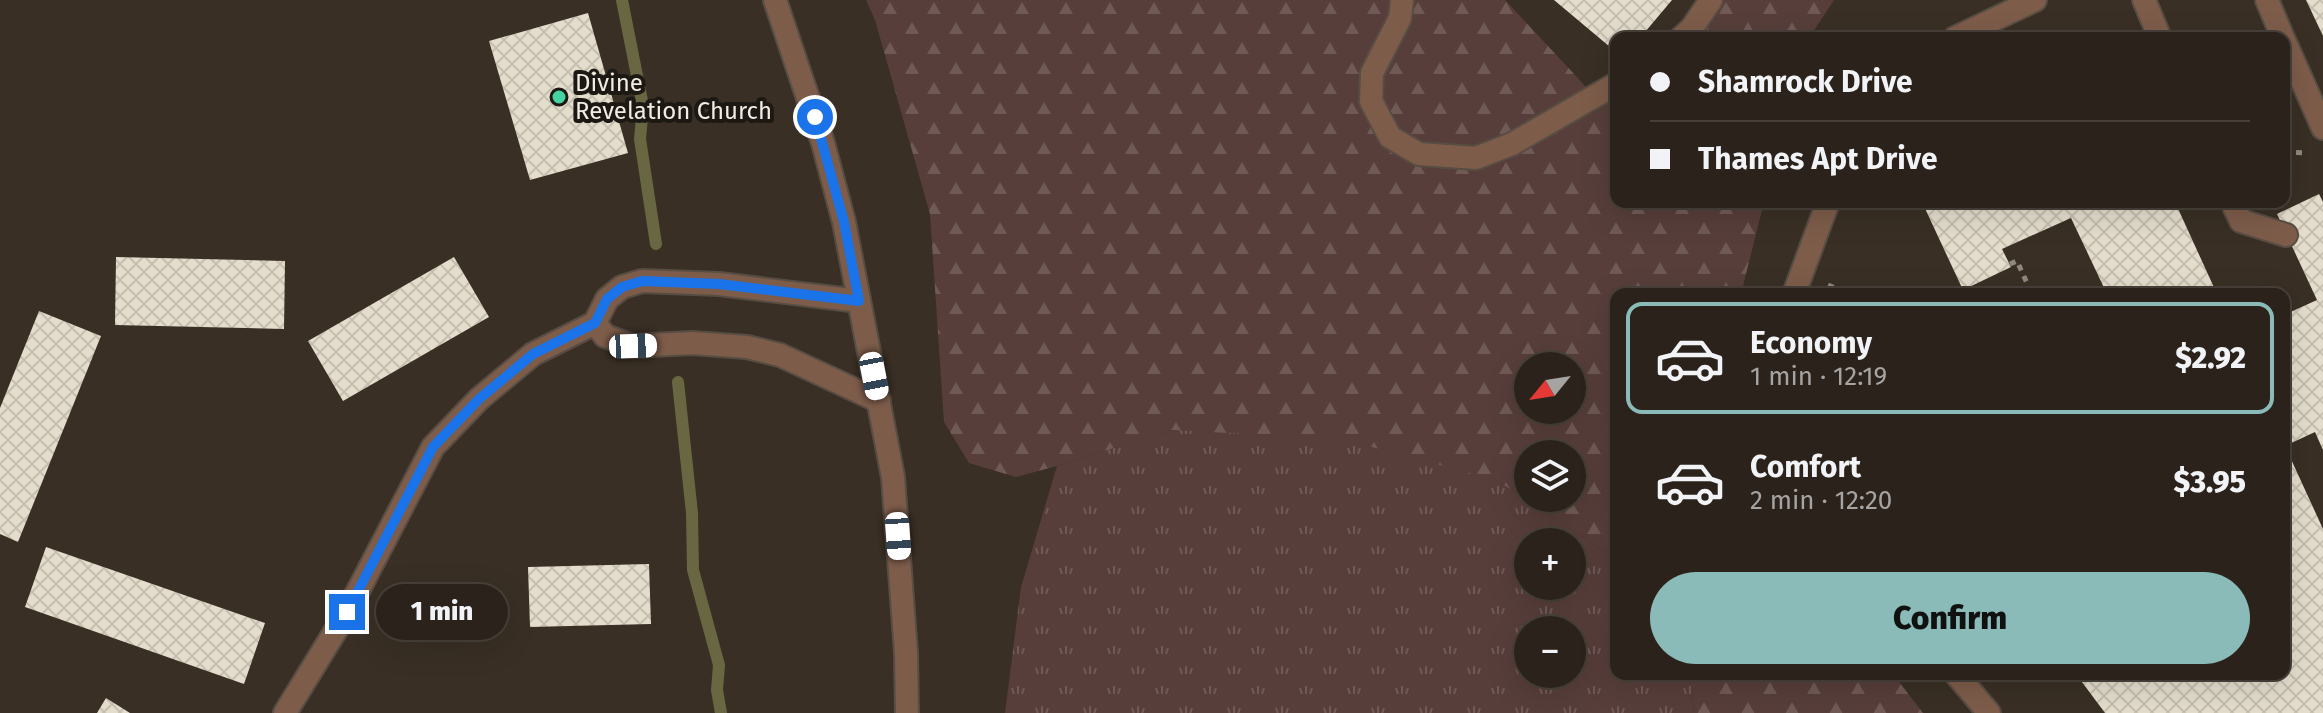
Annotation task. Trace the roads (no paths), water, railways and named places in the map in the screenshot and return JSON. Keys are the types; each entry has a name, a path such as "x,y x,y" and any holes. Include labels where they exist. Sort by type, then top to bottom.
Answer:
{"street":[{"path":"775,0 823,143 844,222 879,401 893,477 906,653 907,713"},
{"path":"1402,0 1400,18 1372,73 1371,101 1390,137 1419,154 1476,158 1512,144 1610,87"},
{"path":"1688,32 1711,0"},
{"path":"1968,32 2035,0"},
{"path":"2144,0 2157,32"},
{"path":"2267,0 2281,32"},
{"path":"2290,53 2323,128"},
{"path":"1796,288 1826,208"},
{"path":"2235,208 2241,221 2286,235"},
{"path":"285,713 347,612 433,447 479,399 533,354 595,323 607,299 622,287 642,281 719,284 859,301"},
{"path":"595,323 605,336 633,346 692,343 747,347 780,355 879,401"},
{"path":"1961,680 1989,713"}],"waterway":[{"path":"622,0 643,106 640,139 656,244"},
{"path":"678,382 692,513 693,570 719,665 717,690 721,713"}],"place":[{"name":"Divine Revelation Church","path":"559,97"}]}
